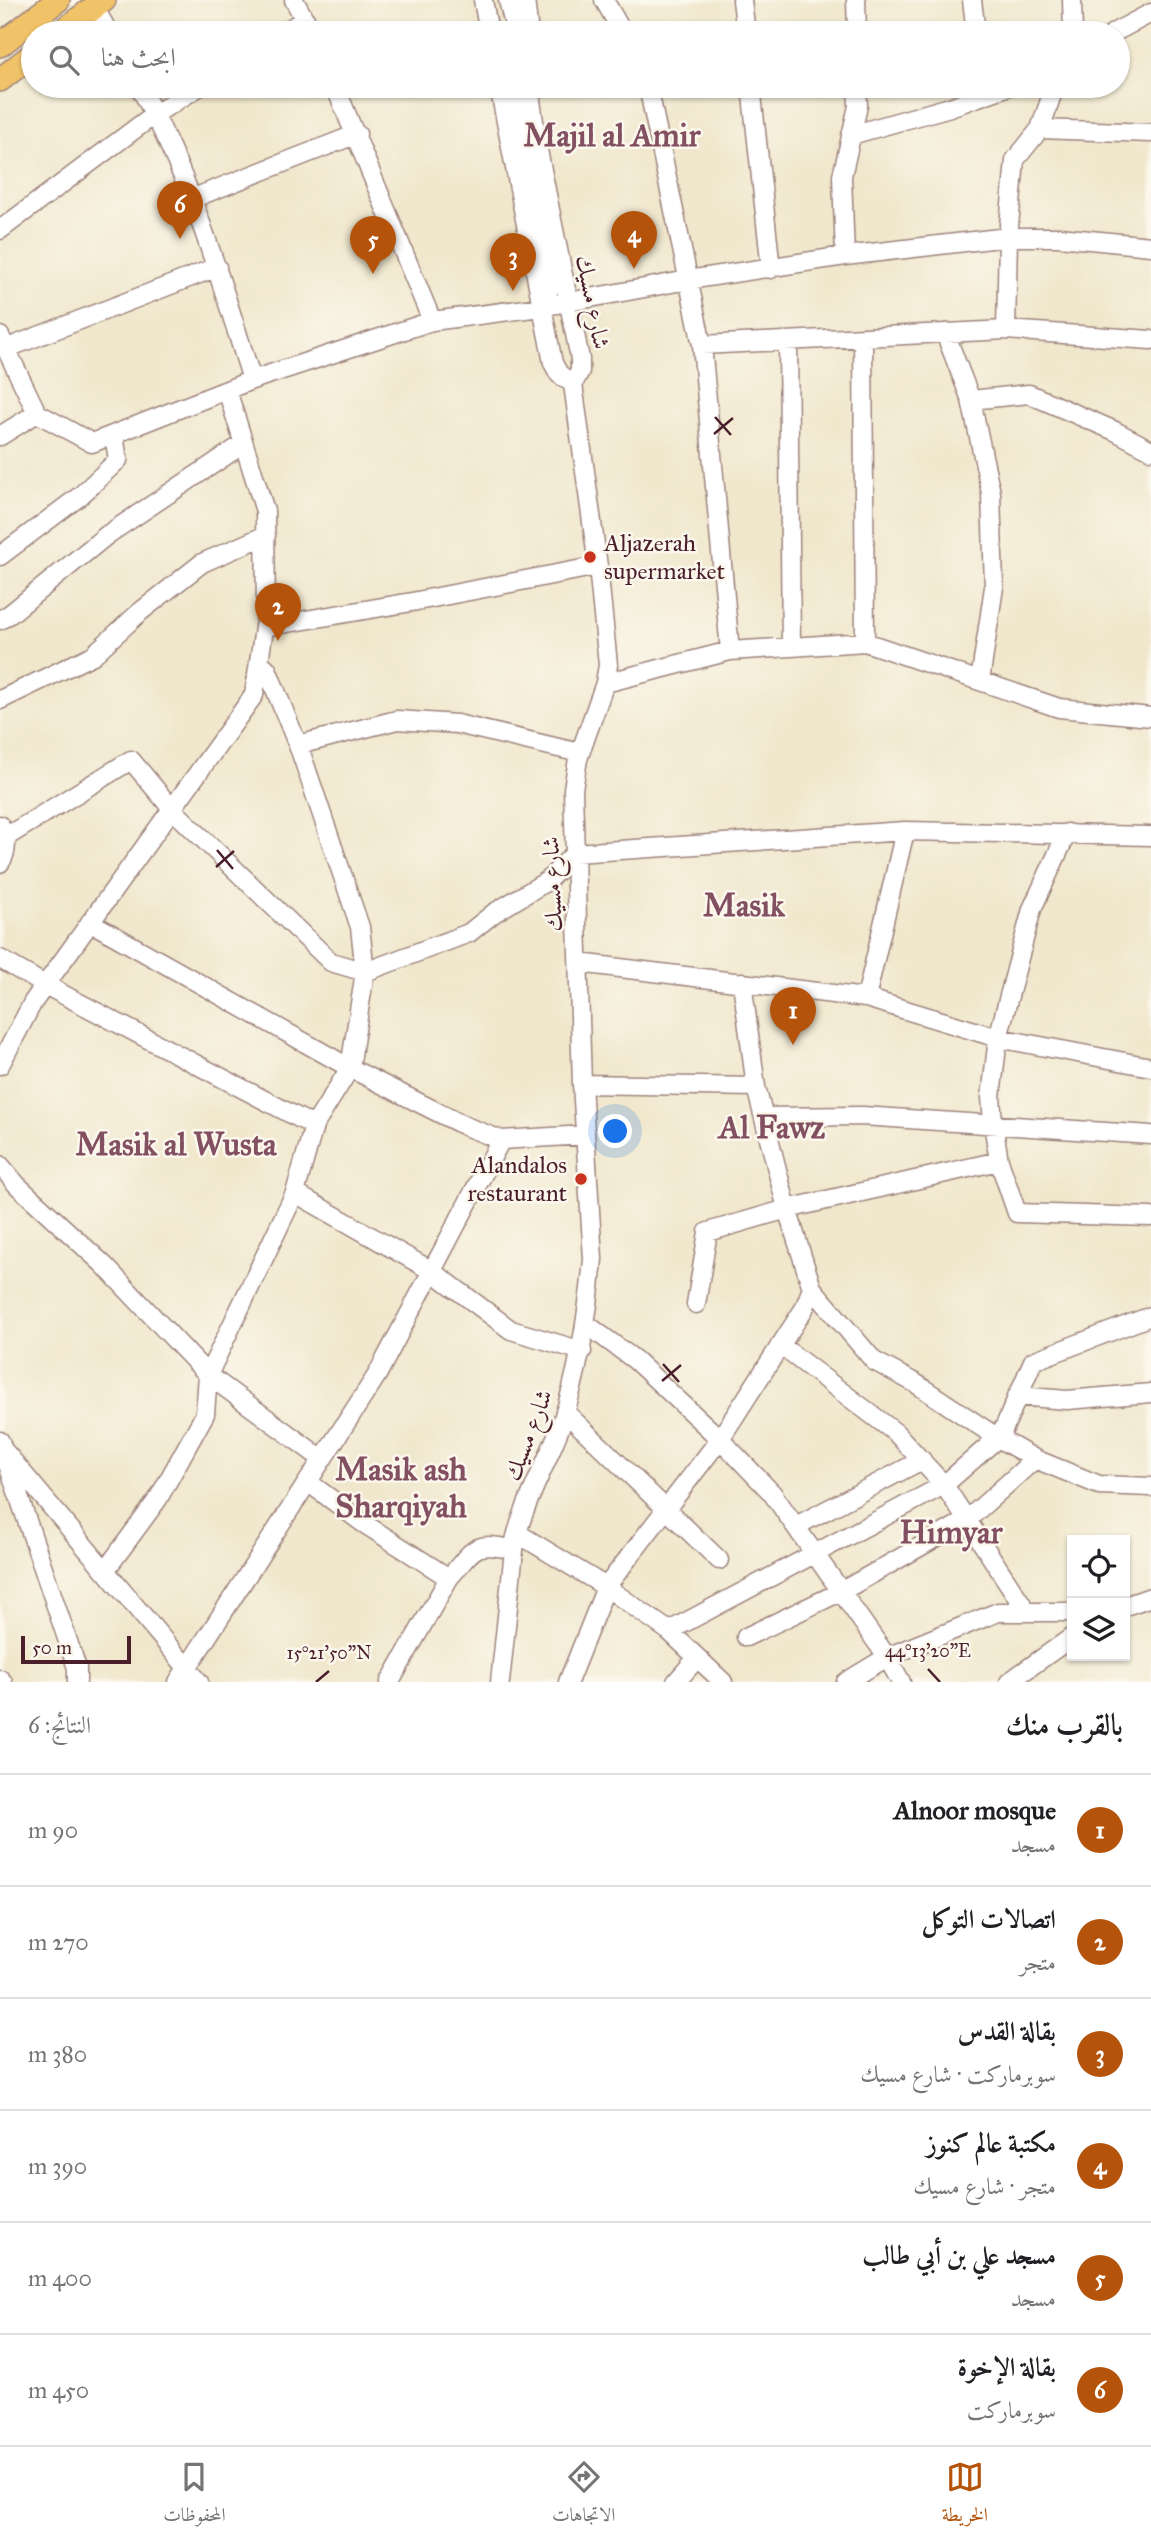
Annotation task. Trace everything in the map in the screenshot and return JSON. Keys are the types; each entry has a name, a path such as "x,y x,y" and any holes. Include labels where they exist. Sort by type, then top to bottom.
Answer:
{"main road":[{"path":"31,21 58,0"},
{"path":"75,21 100,2"},
{"path":"0,45 21,29"},
{"path":"0,80 21,63"}],"street":[{"path":"294,0 306,21"},
{"path":"483,0 487,21"},
{"path":"500,0 503,21"},
{"path":"508,0 513,21"},
{"path":"525,0 528,21"},
{"path":"604,0 616,21"},
{"path":"742,0 745,21"},
{"path":"856,0 857,21"},
{"path":"972,0 975,21"},
{"path":"1072,0 1073,21"},
{"path":"100,2 106,21"},
{"path":"1130,24 1151,13"},
{"path":"146,98 191,199 217,267 252,380"},
{"path":"0,230 155,114 181,98"},
{"path":"340,98 432,321"},
{"path":"501,98 555,368 564,379 573,384"},
{"path":"515,98 549,277 548,293 541,307"},
{"name":"شارع مسيك","path":"500,1682 515,1541 565,1412 582,1351 593,1259 582,1084 573,789 580,753 606,683 608,665 598,566 573,384 578,378 580,365 570,302 538,150 531,98"},
{"path":"650,98 702,345 730,652"},
{"path":"752,98 771,269"},
{"path":"845,256 842,176 858,98"},
{"path":"851,135 950,107 968,98"},
{"path":"1006,330 1008,237 1015,160 1040,129 1051,98"},
{"path":"1040,129 1151,133"},
{"path":"191,199 357,134"},
{"path":"217,267 3,342 37,413 92,443 252,380 432,321 541,307 688,280 845,256 1008,237 1059,237 1151,246"},
{"path":"702,345 1006,330 1151,340"},
{"path":"945,333 971,400 991,493 994,587 981,681"},
{"path":"863,337 865,642"},
{"path":"788,341 791,647"},
{"path":"0,1065 33,1002 254,695 264,626 264,511 227,390"},
{"path":"971,400 1029,394 1115,431 1151,450"},
{"path":"0,436 37,413"},
{"path":"0,555 80,496 118,460 114,435"},
{"path":"0,620 107,535 243,444"},
{"path":"0,700 93,655 140,612 202,563 266,536"},
{"path":"264,626 412,602 598,566"},
{"path":"606,683 730,652 865,642 1059,708 1151,717"},
{"path":"105,1571 158,1499 205,1414 208,1375 296,1193 314,1126 350,1068 365,972 360,927 298,745 267,669 259,661"},
{"path":"298,745 397,720 457,724 580,753"},
{"path":"0,863 5,856 3,831 131,760 172,809 331,962 365,972 469,933 494,913 547,881 575,853 905,831 1151,836"},
{"path":"866,998 905,831"},
{"path":"1067,833 1032,909 998,1038 991,1097 999,1161 1017,1213 1151,1217"},
{"path":"90,922 350,1068 465,1126 501,1140 586,1135"},
{"path":"0,959 314,1126"},
{"path":"579,963 866,998 998,1038 1151,1067"},
{"path":"742,982 756,1087 787,1209 812,1288 874,1361 998,1438 1035,1459 1099,1485 1151,1488"},
{"path":"582,1084 756,1087"},
{"path":"764,1117 862,1116 1151,1135"},
{"path":"182,1675 377,1375 501,1140"},
{"path":"696,1304 708,1232 787,1209 999,1161"},
{"path":"0,1165 17,1185 104,1265 208,1375 322,1459"},
{"path":"296,1193 432,1271 510,1329 582,1351"},
{"path":"568,1682 606,1587 719,1439 804,1309 812,1288"},
{"path":"669,1631 944,1485 998,1438 1033,1361 1151,1316"},
{"path":"586,1324 635,1360 772,1493 842,1591 901,1682"},
{"path":"780,1345 896,1433 922,1460 944,1485 1027,1612"},
{"path":"1017,1396 1067,1400 1151,1393"},
{"path":"565,1412 719,1560"},
{"path":"3,1447 105,1571 182,1675 199,1682"},
{"path":"3,1447 76,1668 77,1682"},
{"path":"746,1637 842,1591 967,1520 1035,1459"},
{"path":"796,1526 922,1460"},
{"path":"307,1482 363,1523 449,1578"},
{"path":"0,1495 14,1483"},
{"path":"390,1682 449,1578 472,1550 489,1544 515,1541 606,1587 669,1631 723,1682"},
{"path":"1130,1604 1151,1597"},
{"path":"846,1682 887,1657 998,1612 1067,1612"},
{"path":"1009,1682 1067,1641"},
{"path":"676,1682 697,1658"}],"place":[{"name":"بقالة الإخوة","path":"180,239"},
{"name":"مكتبة عالم كنوز","path":"634,269"},
{"name":"مسجد علي بن أبي طالب","path":"373,274"},
{"name":"بقالة القدس","path":"513,291"},
{"name":"Aljazerah supermarket","path":"590,557"},
{"name":"اتصالات التوكل","path":"278,641"},
{"name":"Alnoor mosque","path":"793,1045"},
{"name":"Alandalos restaurant","path":"581,1179"}],"district":[{"name":"Majil al Amir","path":"612,135"},
{"name":"Masik","path":"744,905"},
{"name":"Al Fawz","path":"772,1127"},
{"name":"Masik al Wusta","path":"176,1144"},
{"name":"Masik ash Sharqiyah","path":"401,1488"},
{"name":"Himyar","path":"951,1532"}]}
